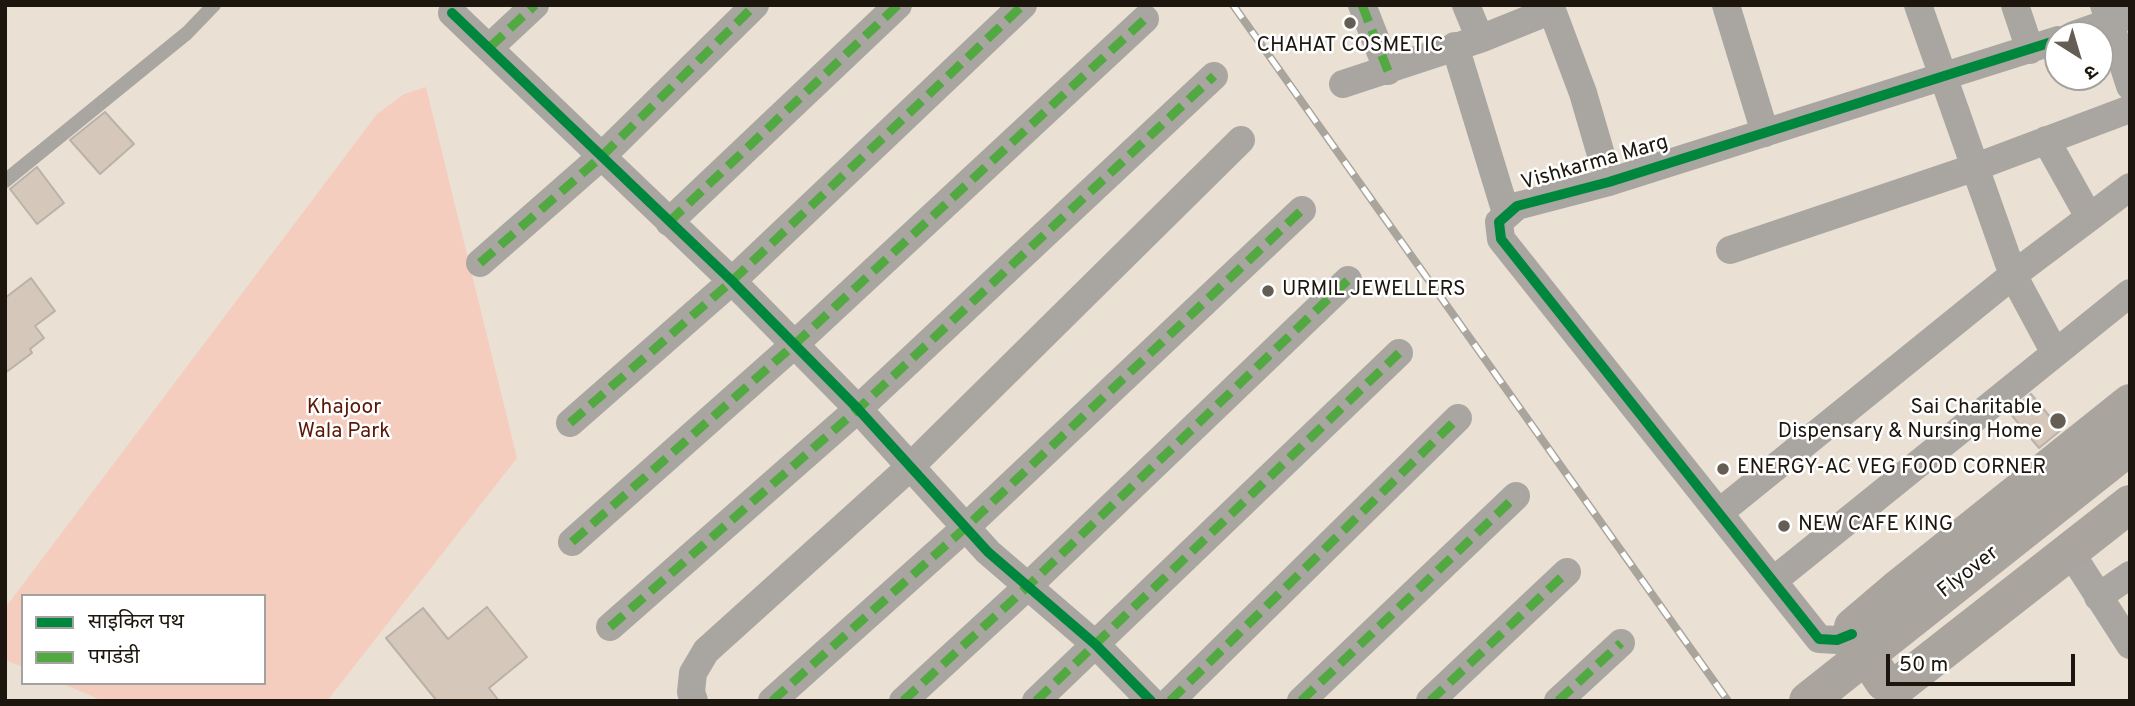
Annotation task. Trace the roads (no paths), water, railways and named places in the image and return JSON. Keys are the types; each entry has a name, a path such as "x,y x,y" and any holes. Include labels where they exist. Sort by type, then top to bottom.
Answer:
{"street":[{"path":"490,47 535,5"},
{"path":"480,263 603,156 755,5"},
{"path":"669,222 898,5"},
{"path":"570,424 732,281 1023,5"},
{"path":"1362,5 1388,71"},
{"path":"1466,5 1468,42 1506,213"},
{"path":"1726,5 1765,133"},
{"path":"1917,5 2013,275 2054,353"},
{"path":"2015,5 2030,50"},
{"path":"1343,84 1468,42 1551,8 1583,93 1609,183"},
{"path":"452,13 795,344 858,409 965,528 1027,587 1096,645 1151,701"},
{"path":"2114,14 2130,86"},
{"path":"572,542 795,344 1145,19"},
{"name":"Vishkarma Marg","path":"1852,634 1837,640 1819,639 1501,239 1499,222 1517,206 1609,183 2044,45"},
{"path":"610,627 858,409 1214,76"},
{"path":"1730,250 1973,168 2130,109"},
{"path":"694,701 691,692 693,673 706,651 910,467 1241,140"},
{"path":"2046,140 2089,217"},
{"path":"1720,512 2013,275 2130,187"},
{"path":"772,701 965,528 1302,211"},
{"path":"903,701 1027,587 1349,280"},
{"path":"1773,580 2130,293"},
{"path":"1036,701 1399,353"},
{"path":"2130,403 1900,586 1853,627 1852,634 1884,682 1899,685 2130,504"},
{"path":"1170,701 1458,418"},
{"path":"2130,437 2025,534 2130,466"},
{"name":"Flyover","path":"1808,701 2130,446"},
{"name":"Flyover","path":"1846,701 2130,478"},
{"path":"1301,701 1516,496"},
{"path":"2069,551 2130,645"},
{"path":"1430,701 1567,572"},
{"path":"2098,597 2130,575"},
{"path":"1558,701 1621,643"}],"lane":[{"path":"5,181 187,33 214,5"}],"railway":[{"path":"1233,5 1728,701"}],"place":[{"name":"CHAHAT COSMETIC","path":"1350,23"},
{"name":"URMIL JEWELLERS","path":"1268,291"},
{"name":"Sai Charitable Dispensary & Nursing Home","path":"2058,421"},
{"name":"ENERGY-AC VEG FOOD CORNER","path":"1723,469"},
{"name":"NEW CAFE KING","path":"1784,526"}],"park label":[{"name":"Khajoor Wala Park","path":"344,421"}]}
